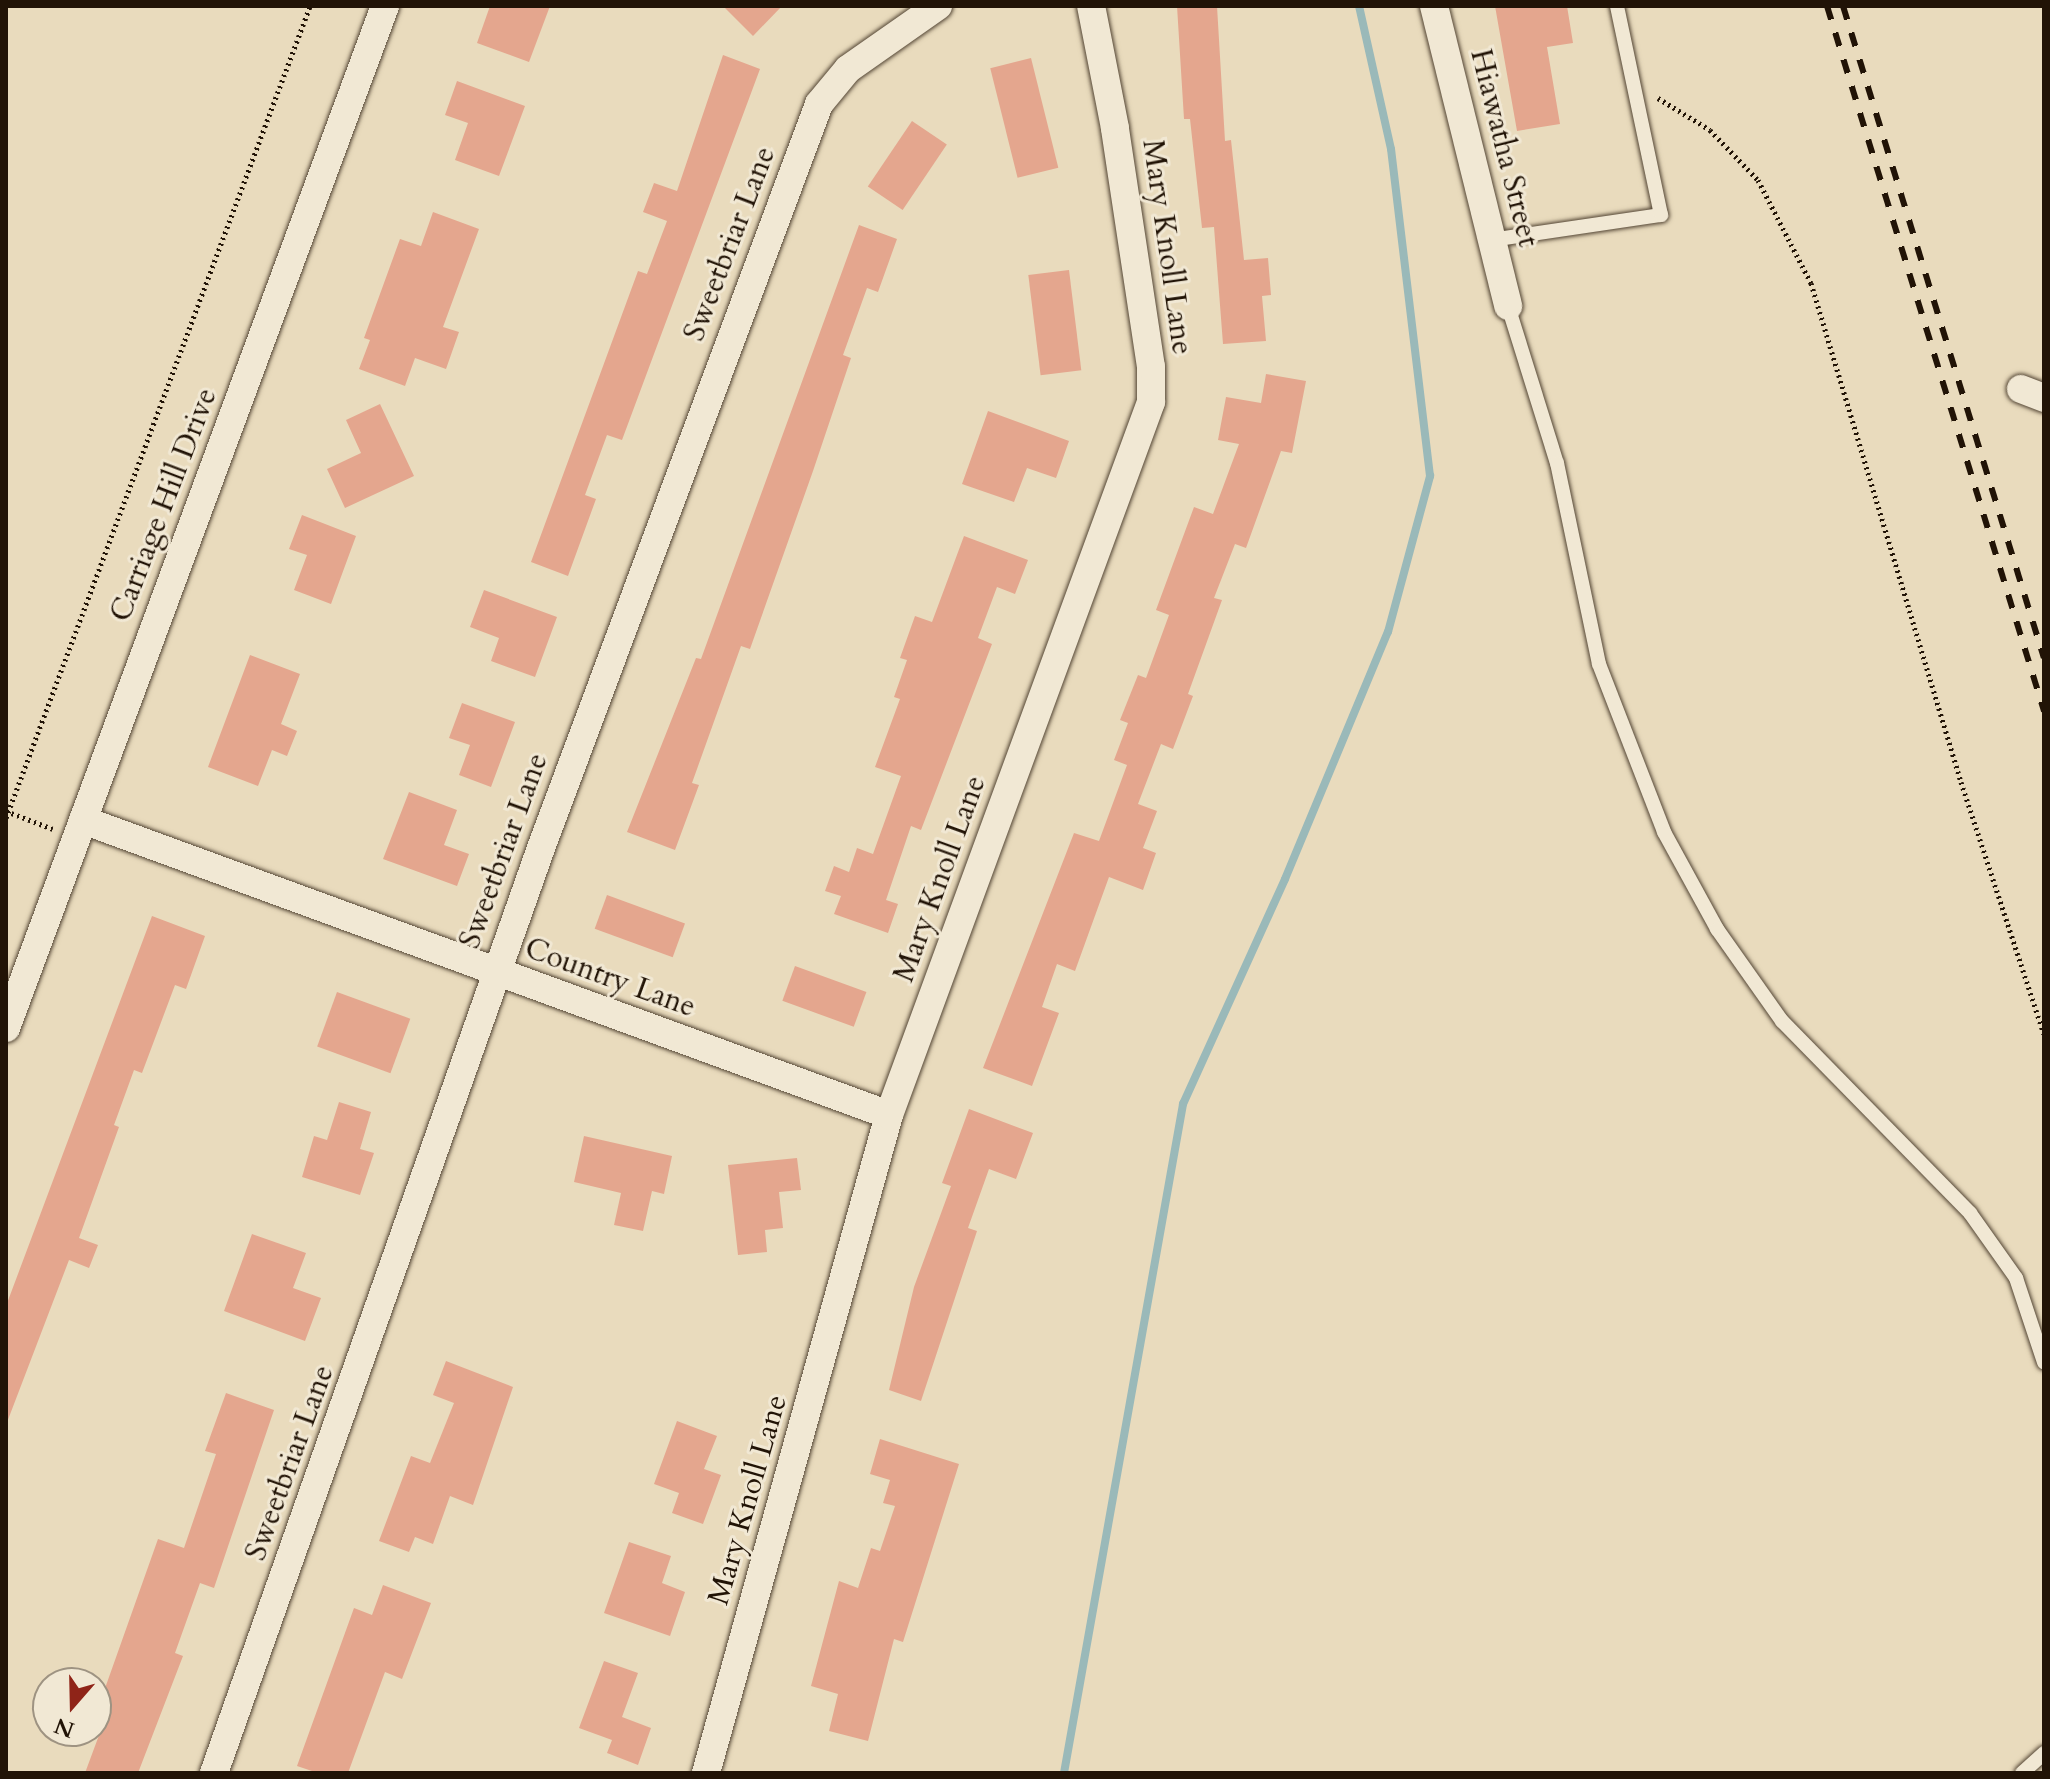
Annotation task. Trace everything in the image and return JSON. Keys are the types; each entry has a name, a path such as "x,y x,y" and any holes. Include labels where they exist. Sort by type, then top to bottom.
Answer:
{"street":[{"name":"Carriage Hill Drive","path":"6,1028 385,6"},
{"name":"Sweetbriar Lane","path":"214,1773 422,1196 496,972 819,104 848,69 938,6"},
{"name":"Mary Knoll Lane","path":"706,1773 889,1115 1151,402 1151,367 1120,158 1091,6"},
{"name":"Hiawatha Street","path":"1434,6 1508,306"},
{"name":"Country Lane","path":"80,829 496,972 889,1115"}],"lane":[{"path":"1491,240 1661,215 1617,6"},
{"path":"1508,306 1557,463 1599,664 1664,832 1717,929 1782,1021 1970,1213 2016,1278 2044,1362"},
{"path":"2022,1773 2044,1753"}],"path":[{"path":"80,829 7,814 310,6"},
{"path":"1633,83 1710,130 1758,180 1811,283 1961,782 2044,1034"}],"building":[{"path":"490,6 550,6 529,62 477,43"},
{"path":"723,6 782,6 753,36"},
{"path":"1177,6 1217,6 1225,141 1231,140 1244,260 1268,258 1271,295 1262,296 1266,341 1223,344 1214,227 1202,228 1190,119 1184,119"},
{"path":"1495,6 1567,6 1573,43 1547,47 1560,124 1517,131"},
{"path":"723,55 760,69 622,440 607,435 585,495 596,499 568,576 531,562 638,271 647,274 667,221 643,212 654,183 677,191"},
{"path":"1031,58 1058,168 1018,178 990,68"},
{"path":"457,81 525,106 499,176 455,160 468,123 445,115"},
{"path":"912,121 947,144 903,210 868,186"},
{"path":"433,212 479,229 443,327 459,332 446,369 415,358 405,386 359,369 370,340 364,338 400,239 421,246"},
{"path":"859,225 897,239 878,292 867,288 843,355 851,358 813,471 750,649 741,646 692,783 699,785 675,850 627,832 696,658 701,659"},
{"path":"1069,270 1081,370 1041,375 1028,275"},
{"path":"1266,374 1306,381 1292,453 1281,451 1246,548 1235,544 1214,598 1222,600 1188,694 1193,696 1173,749 1161,744 1138,804 1157,811 1143,848 1156,853 1143,890 1109,877 1075,971 1057,964 1042,1007 1059,1013 1032,1086 983,1068 1074,833 1099,841 1127,765 1114,760 1128,723 1120,720 1138,675 1146,678 1169,615 1156,610 1194,507 1213,514 1239,444 1218,440 1226,397 1261,403"},
{"path":"380,404 414,476 345,508 327,469 361,453 346,420"},
{"path":"988,411 1069,441 1056,478 1027,468 1014,502 962,484"},
{"path":"302,515 356,536 331,604 294,590 307,555 289,549"},
{"path":"964,536 1028,560 1015,594 997,587 978,638 992,644 921,830 911,826 886,900 898,904 888,933 834,914 841,896 825,891 834,866 849,872 857,848 873,854 901,776 875,767 900,699 894,697 907,660 900,658 915,616 932,622"},
{"path":"484,590 557,617 535,677 491,661 499,638 470,627"},
{"path":"250,655 300,674 281,724 297,731 287,756 272,750 258,786 208,767"},
{"path":"462,703 515,722 491,787 459,775 470,745 449,738"},
{"path":"409,792 457,810 444,845 469,854 457,886 383,859"},
{"path":"607,895 685,923 673,957 595,929"},
{"path":"152,916 205,936 186,989 175,985 142,1073 134,1070 114,1125 119,1127 79,1238 98,1245 89,1268 69,1260 6,1425 6,1306"},
{"path":"795,966 866,992 854,1027 782,1001"},
{"path":"337,992 410,1019 390,1073 317,1047"},
{"path":"339,1102 371,1112 360,1149 374,1153 360,1195 302,1177 314,1136 327,1140"},
{"path":"969,1109 1033,1133 1016,1179 989,1169 968,1228 977,1231 921,1401 889,1390 914,1287 951,1186 942,1183"},
{"path":"584,1136 672,1156 664,1194 652,1191 643,1231 614,1225 621,1193 574,1182"},
{"path":"797,1158 801,1190 779,1192 783,1228 765,1230 767,1252 738,1255 728,1165"},
{"path":"252,1234 306,1253 293,1288 321,1298 305,1341 224,1311"},
{"path":"446,1361 513,1387 473,1505 450,1496 433,1544 415,1537 409,1552 379,1541 411,1456 430,1463 454,1403 433,1395"},
{"path":"226,1393 274,1410 214,1588 200,1583 175,1653 183,1656 138,1773 85,1773 95,1747 112,1747 112,1669 158,1539 184,1548 216,1454 205,1451"},
{"path":"677,1421 717,1436 704,1469 721,1475 703,1524 672,1513 679,1493 654,1484"},
{"path":"880,1439 959,1464 903,1642 894,1639 868,1741 829,1731 838,1694 811,1686 839,1581 858,1588 871,1548 880,1551 895,1506 883,1503 890,1480 870,1474"},
{"path":"629,1542 671,1556 662,1583 685,1592 670,1636 604,1613"},
{"path":"383,1585 431,1603 402,1679 385,1672 348,1773 318,1773 297,1766 354,1608 372,1615"},
{"path":"604,1661 638,1673 622,1717 651,1728 638,1765 607,1753 612,1740 579,1728"}],"waterway":[{"path":"1064,1773 1183,1104 1285,879 1388,632 1430,476 1391,149 1359,6"}],"railway":[{"path":"1827,6 2044,711"},
{"path":"1843,6 2044,658"}]}
